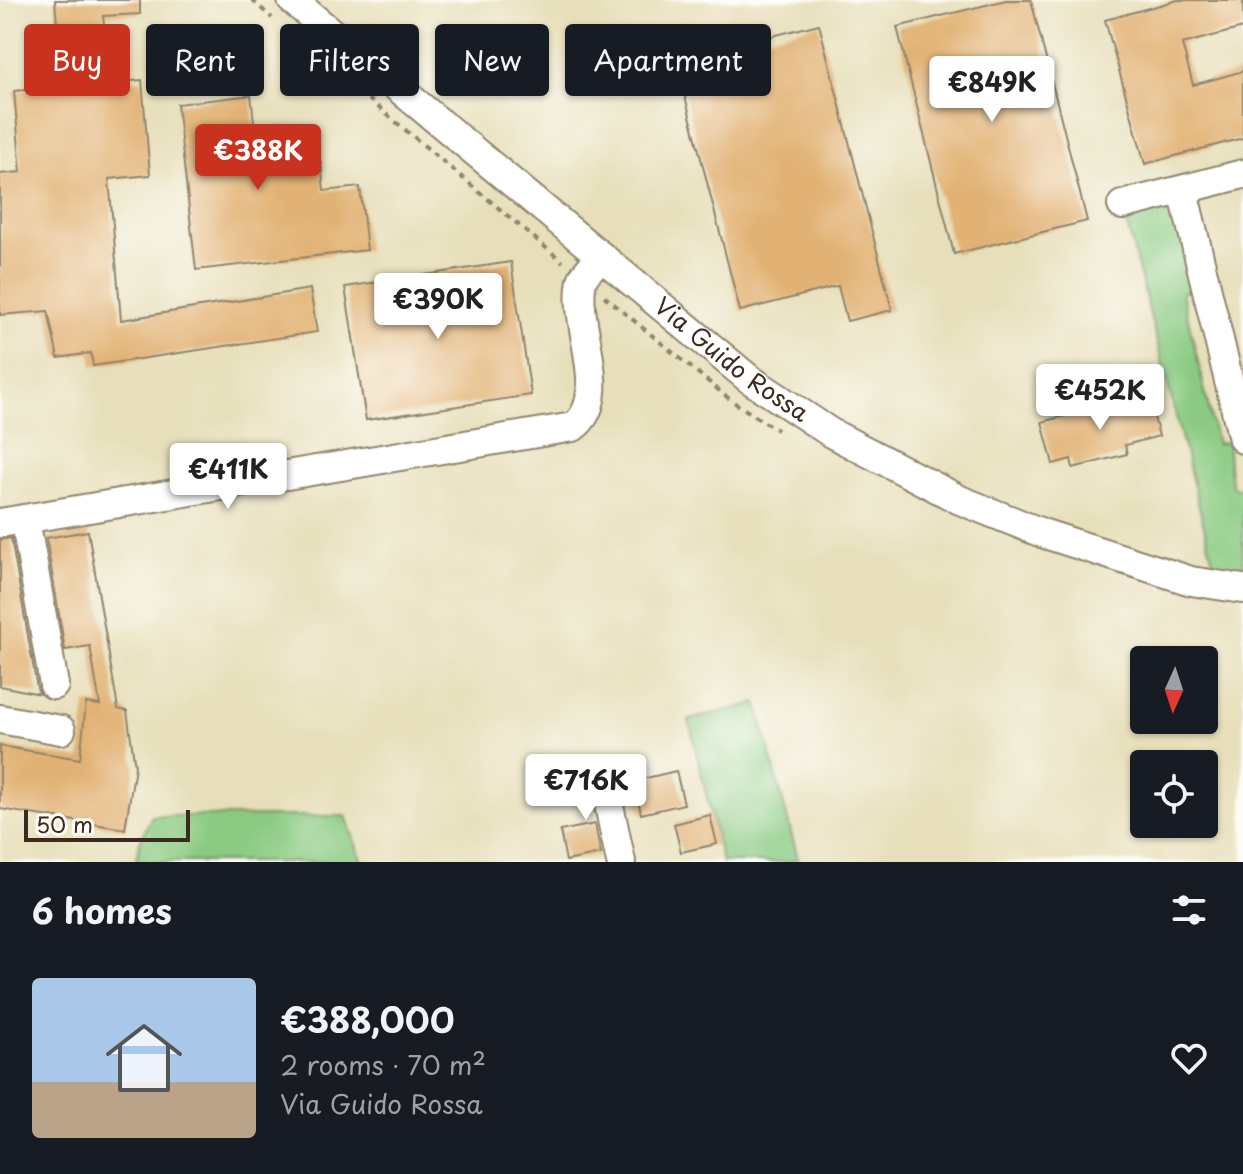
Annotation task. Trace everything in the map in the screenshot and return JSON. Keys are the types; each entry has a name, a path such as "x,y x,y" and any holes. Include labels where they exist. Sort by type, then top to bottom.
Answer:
{"street":[{"name":"Via Guido Rossa","path":"292,0 748,378 820,427 960,500 1042,533 1191,581 1243,589"},
{"path":"1122,205 1243,174"},
{"path":"1183,191 1243,439"},
{"path":"54,685 13,521 573,427 586,413 591,393 580,304 582,278 601,257"},
{"path":"0,719 61,730"},
{"path":"602,772 621,862"}],"green space":[{"path":"1170,207 1179,222 1196,288 1182,293 1217,444 1227,442 1231,482 1233,487 1243,491 1243,567 1214,565 1124,213"},
{"path":"757,703 798,859 786,862 722,862 689,720"},
{"path":"152,816 346,816 362,862 136,862 140,841"}],"building":[{"path":"55,0 140,0 140,14 103,16 104,24 57,24"},
{"path":"1006,0 1031,0 1087,221 954,254 897,27"},
{"path":"1178,0 1243,0 1243,28 1182,44 1193,85 1243,71 1243,138 1145,164 1105,20"},
{"path":"819,24 892,310 847,321 838,286 740,311 685,96 771,96 771,36"},
{"path":"142,80 150,175 109,179 121,320 310,289 317,332 93,366 91,353 58,358 48,311 0,315 0,174 21,172 14,91 24,90 24,96 130,96 130,81"},
{"path":"251,96 255,130 286,127 290,166 321,162 324,191 360,187 367,250 196,270 177,104"},
{"path":"511,262 531,395 366,420 345,287"},
{"path":"1148,394 1159,436 1125,445 1127,454 1073,468 1071,459 1053,464 1042,422"},
{"path":"88,531 118,709 127,711 135,767 125,829 0,809 0,746 80,759 86,703 100,705 90,646 65,650 46,538"},
{"path":"11,538 40,694 0,686 0,540"},
{"path":"676,771 684,804 641,814 634,781"},
{"path":"710,815 717,844 681,852 674,824"},
{"path":"595,824 601,854 566,861 560,831"}]}
